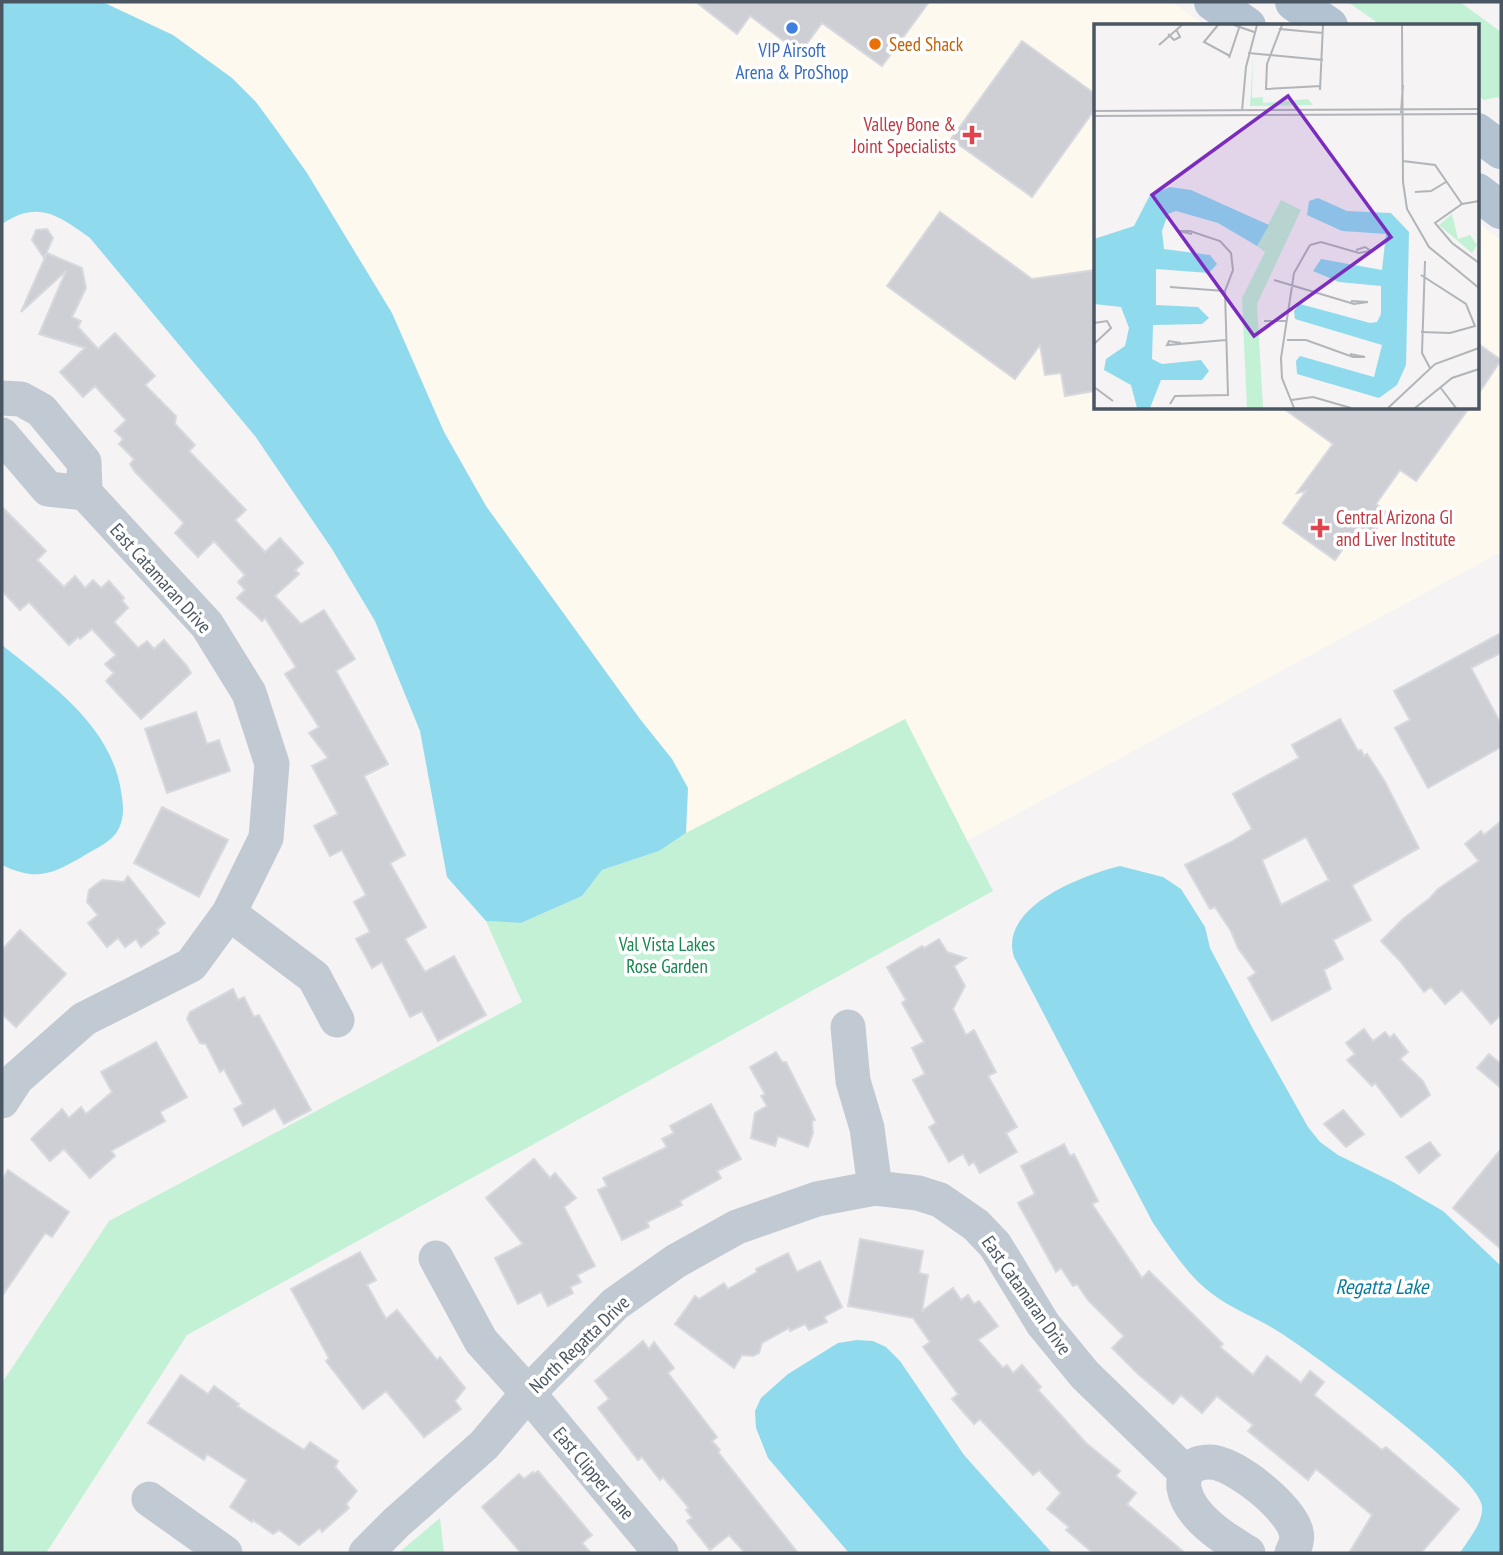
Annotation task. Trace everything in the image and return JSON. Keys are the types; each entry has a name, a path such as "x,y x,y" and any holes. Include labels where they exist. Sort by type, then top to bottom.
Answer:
{"main road":[{"path":"1213,2 1244,24"},
{"path":"1294,2 1326,24"},
{"path":"1478,133 1501,150"},
{"path":"1478,193 1501,210"}],"street":[{"path":"2,398 21,399 41,410 84,462 85,493 48,489 2,435"},
{"name":"East Catamaran Drive","path":"7,1082 84,1019 191,965 229,913 266,838 272,764 249,693 207,625 85,493"},
{"path":"229,913 314,977 337,1020"},
{"path":"848,1027 853,1081 867,1128 875,1188"},
{"name":"East Catamaran Drive","path":"875,1188 918,1193 940,1200 976,1225 995,1245 1043,1324 1085,1375 1185,1472"},
{"name":"North Regatta Drive","path":"366,1553 484,1445 527,1393 615,1304 676,1261 737,1227 817,1199 875,1188"},
{"name":"East Clipper Lane","path":"436,1258 481,1341 660,1553"},
{"path":"1248,1553 1206,1522 1191,1507 1183,1487 1185,1472 1195,1464 1211,1462 1229,1466 1262,1490 1286,1514 1297,1532 1292,1553"},
{"path":"149,1499 225,1553"}],"shaded area":[{"path":"99,2 1172,2 1203,24 1094,24 1094,410 1478,410 1478,223 1501,240 1501,552 967,841 905,719 686,833 688,788 672,759 486,506 278,132 256,102 232,78 173,35"}],"green space":[{"path":"1348,2 1460,2 1501,32 1501,100 1497,97 1484,100 1478,96 1478,24 1379,24"},
{"name":"Val Vista Lakes Rose Garden","path":"905,719 993,891 187,1335 46,1553 2,1553 2,1383 109,1221 522,1002 486,921 521,923 582,896 602,870 659,851 686,833"},
{"path":"440,1518 444,1553 399,1553 402,1550"}],"water":[{"path":"2,2 107,4 173,35 232,78 256,102 307,173 392,313 444,432 486,506 672,759 688,788 686,833 659,851 602,870 582,896 521,923 486,921 447,877 420,731 375,621 332,549 255,436 90,238 48,213 26,213 2,224"},
{"path":"2,645 58,691 92,726 115,767 121,791 122,819 116,833 103,845 71,863 43,874 24,873 2,865"},
{"name":"Regatta Lake","path":"1120,866 1163,877 1181,889 1205,927 1210,948 1253,1029 1308,1127 1320,1142 1338,1155 1443,1211 1501,1266 1501,1553 1460,1553 1478,1524 1482,1506 1474,1490 1453,1468 1391,1414 1322,1362 1276,1330 1226,1303 1202,1286 1172,1251 1153,1223 1014,957 1012,939 1019,923 1047,896 1086,877"},
{"path":"873,1341 886,1347 900,1361 964,1455 1052,1553 849,1553 768,1458 756,1428 755,1411 761,1398 788,1374 838,1343"}],"building":[{"path":"696,2 929,2 882,66 822,23 800,53 750,16 737,34"},
{"path":"1022,41 1094,93 1094,110 1032,197 951,139"},
{"path":"940,212 1032,279 1094,270 1094,391 1065,396 1061,373 1045,375 1040,345 1015,379 887,286"},
{"path":"47,229 53,238 44,258 32,240 36,230"},
{"path":"47,253 82,268 86,288 72,317 81,321 78,327 98,349 115,333 155,376 145,385 176,416 175,424 195,445 189,451 246,510 235,520 265,552 280,538 303,563 295,570 299,574 275,596 301,624 324,610 355,659 336,671 388,764 364,776 405,855 390,863 426,927 405,939 425,972 454,956 486,1015 438,1041 422,1011 410,1017 382,962 372,968 356,939 370,932 354,902 366,895 342,850 330,856 314,826 338,814 312,766 328,758 309,733 319,727 285,674 296,667 265,618 262,621 237,598 245,590 238,582 245,575 214,541 198,557 175,533 184,523 135,472 130,464 134,459 119,444 123,439 115,431 126,420 95,386 83,397 60,372 85,348 39,334 66,271 21,312"},
{"path":"1478,344 1501,360 1478,394"},
{"path":"1286,410 1468,410 1416,481 1400,470 1376,504 1387,513 1372,535 1359,526 1335,560 1283,523 1306,491 1297,493 1333,444"},
{"path":"2,507 46,551 37,560 64,587 75,576 85,588 93,580 101,588 109,581 124,598 122,600 128,608 114,622 138,648 147,641 154,649 164,640 187,666 191,673 141,719 106,681 114,673 105,664 116,655 92,629 69,645 29,602 20,610 2,591"},
{"path":"1501,633 1501,653 1471,668 1501,724 1501,747 1428,788 1395,728 1410,720 1394,691"},
{"path":"196,712 207,744 219,740 230,771 167,793 145,729"},
{"path":"1340,719 1358,751 1361,750 1364,756 1367,754 1384,780 1419,848 1352,885 1371,920 1333,940 1343,959 1324,970 1331,989 1272,1021 1248,978 1256,973 1215,907 1210,909 1185,865 1252,829 1233,794 1299,758 1292,745","holes":["1306,837 1329,880 1281,905 1262,860"]},
{"path":"162,807 228,840 199,897 134,863"},
{"path":"1501,821 1501,1015 1491,1024 1462,990 1445,1004 1431,987 1424,992 1381,941 1438,889 1479,861 1465,844 1481,831 1484,835"},
{"path":"128,876 165,923 157,930 159,933 141,947 136,939 125,947 118,938 107,947 88,923 98,915 87,902 89,890 102,880 124,882"},
{"path":"20,930 66,974 16,1027 2,1014 2,950"},
{"path":"939,939 947,952 966,958 954,966 965,986 953,1009 966,1035 974,1030 996,1072 988,1076 1017,1127 1006,1133 1017,1152 980,1173 974,1162 969,1165 963,1154 949,1162 929,1127 936,1123 913,1080 925,1074 912,1048 924,1042 902,1003 906,1000 887,967"},
{"path":"233,989 238,1000 244,997 254,1017 259,1015 311,1110 284,1124 275,1108 243,1126 234,1109 243,1104 224,1069 220,1072 206,1044 200,1043 187,1019 190,1012"},
{"path":"1364,1029 1373,1041 1385,1032 1390,1038 1394,1034 1408,1052 1400,1059 1423,1081 1430,1095 1401,1117 1375,1083 1372,1086 1347,1060 1355,1054 1346,1043"},
{"path":"156,1042 187,1097 160,1112 165,1121 111,1151 115,1156 90,1178 64,1149 50,1161 31,1139 62,1109 69,1118 81,1107 86,1114 112,1092 101,1072"},
{"path":"776,1052 782,1062 786,1062 815,1120 812,1121 813,1133 808,1147 778,1136 775,1146 751,1138 755,1113 767,1106 761,1096 765,1094 750,1067"},
{"path":"1489,1054 1501,1064 1501,1088 1477,1068"},
{"path":"711,1104 741,1159 717,1171 721,1178 680,1201 682,1205 647,1222 649,1227 622,1240 598,1190 607,1186 603,1178 667,1147 662,1139 674,1133 670,1126"},
{"path":"1343,1110 1364,1134 1346,1147 1324,1124"},
{"path":"1430,1142 1440,1155 1419,1173 1406,1157"},
{"path":"1064,1144 1070,1156 1074,1154 1098,1201 1092,1204 1142,1278 1149,1271 1223,1344 1220,1347 1253,1375 1267,1356 1301,1383 1310,1371 1324,1382 1314,1395 1382,1450 1386,1447 1459,1509 1421,1553 1349,1553 1372,1515 1316,1469 1308,1480 1248,1431 1253,1425 1217,1396 1202,1413 1181,1395 1173,1404 1112,1348 1124,1336 1088,1300 1077,1284 1073,1286 1061,1268 1056,1272 1018,1203 1035,1194 1021,1166"},
{"path":"1501,1149 1501,1249 1453,1208"},
{"path":"534,1159 550,1178 555,1173 576,1198 564,1207 595,1266 577,1275 581,1282 570,1287 573,1293 548,1306 541,1292 518,1304 495,1258 523,1244 486,1198"},
{"path":"8,1170 69,1212 52,1237 45,1233 2,1296 2,1180"},
{"path":"860,1239 923,1251 919,1273 928,1275 922,1311 953,1288 961,1300 968,1295 974,1304 979,1301 998,1326 978,1340 1003,1368 1007,1365 1013,1373 1022,1365 1041,1387 1038,1390 1086,1443 1120,1471 1116,1476 1136,1493 1127,1504 1185,1553 1093,1553 1066,1530 1069,1527 1047,1509 1061,1493 1039,1470 1033,1475 980,1419 974,1424 952,1399 958,1394 923,1347 930,1342 913,1318 848,1306"},
{"path":"360,1252 376,1280 367,1285 386,1319 397,1310 437,1360 440,1357 465,1388 455,1401 461,1409 424,1437 386,1391 363,1409 326,1361 329,1358 291,1289"},
{"path":"788,1253 797,1272 820,1261 842,1307 824,1317 827,1322 809,1330 805,1324 790,1331 789,1328 762,1343 759,1353 753,1356 742,1355 734,1368 675,1324 695,1296 699,1299 724,1283 728,1289 757,1272 756,1269"},
{"path":"643,1341 649,1349 654,1342 674,1368 668,1373 717,1437 712,1441 720,1450 718,1452 798,1553 745,1553 729,1535 710,1550 687,1521 692,1518 686,1510 689,1508 663,1477 660,1480 642,1457 638,1460 598,1408 609,1399 595,1381"},
{"path":"181,1375 208,1394 214,1386 239,1404 237,1406 304,1450 310,1442 338,1461 335,1467 357,1491 346,1504 349,1508 322,1532 320,1528 299,1545 279,1530 273,1534 230,1507 247,1480 207,1454 204,1460 148,1423"},
{"path":"538,1471 592,1535 582,1543 591,1553 521,1553 482,1507 519,1474 524,1479"}],"place":[{"name":"VIP Airsoft Arena & ProShop","path":"792,28"},
{"name":"Seed Shack","path":"875,44"},
{"name":"Valley Bone & Joint Specialists","path":"972,135"},
{"name":"Central Arizona GI and Liver Institute","path":"1320,528"}]}
